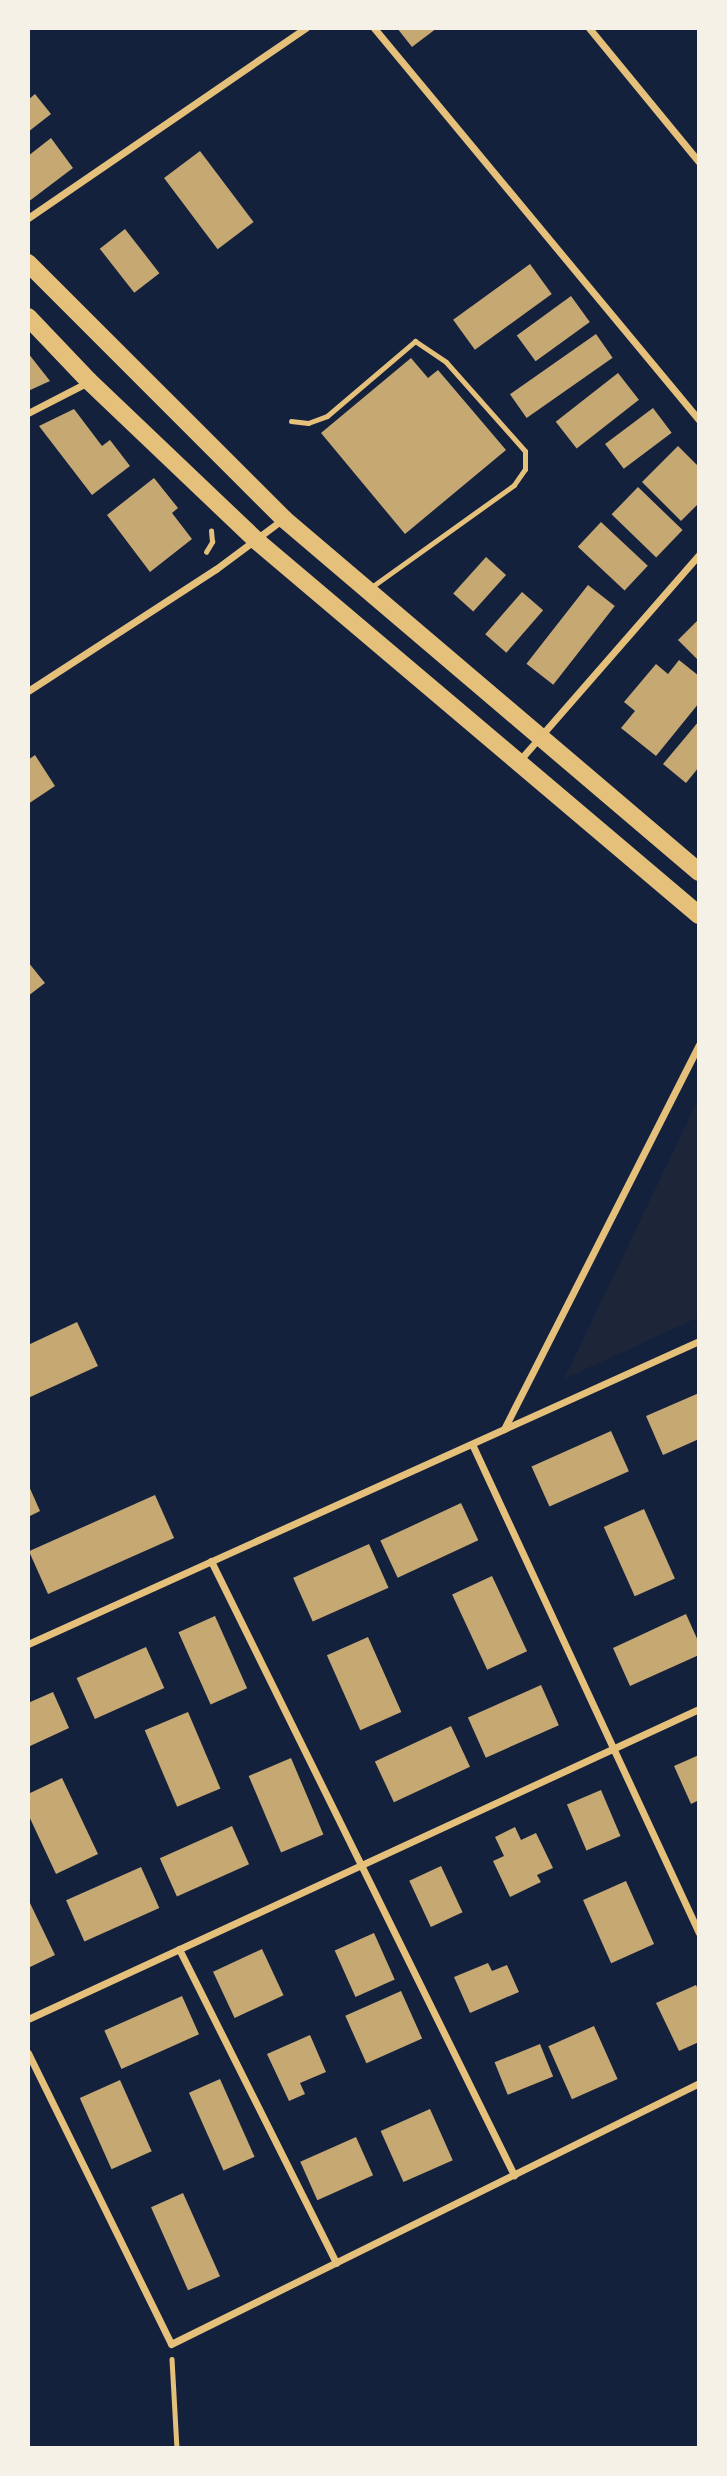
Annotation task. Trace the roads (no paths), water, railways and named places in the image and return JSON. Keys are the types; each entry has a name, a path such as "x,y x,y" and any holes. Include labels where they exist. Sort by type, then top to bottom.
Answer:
{"main road":[{"path":"28,263 284,519 699,872"},
{"path":"28,317 89,381 257,541 699,915"}],"street":[{"path":"28,218 306,28"},
{"path":"374,28 699,420"},
{"path":"589,28 699,162"},
{"path":"28,413 89,381"},
{"path":"28,691 257,541 284,519"},
{"path":"519,762 699,555"},
{"path":"503,1430 699,1045"},
{"path":"28,1644 699,1341"},
{"path":"472,1444 699,1933"},
{"path":"211,1561 514,2175"},
{"path":"28,2019 699,1709"},
{"path":"179,1949 336,2263"},
{"path":"28,2053 171,2344 699,2083"}],"lane":[{"path":"291,421 308,423 327,416 415,341 446,362 525,451 525,469 514,485 367,589"}]}
